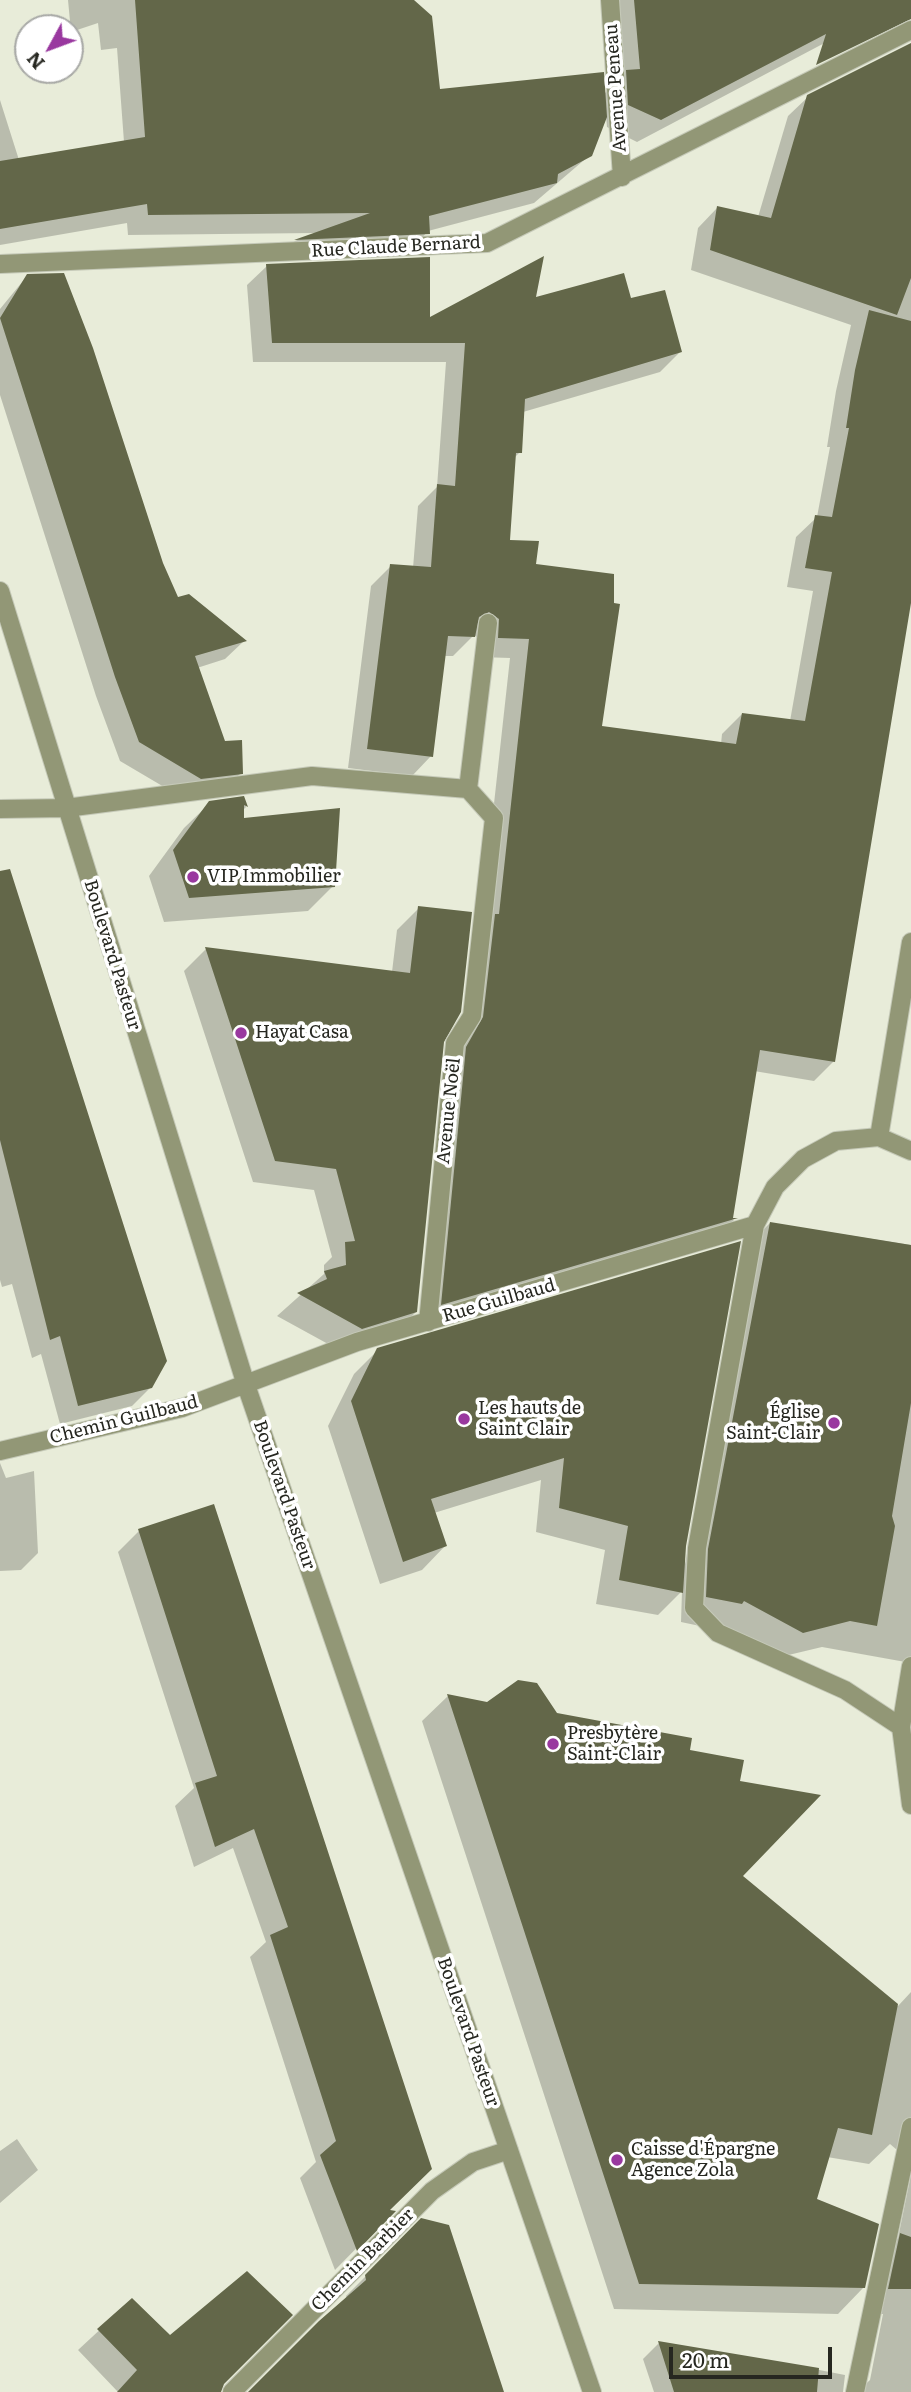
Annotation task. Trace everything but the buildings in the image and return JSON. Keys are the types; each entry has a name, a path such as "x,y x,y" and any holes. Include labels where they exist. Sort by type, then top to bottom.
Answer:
{"street":[{"name":"Avenue Peneau","path":"610,0 622,177"},
{"name":"Rue Claude Bernard","path":"0,264 488,243 911,30"},
{"name":"Boulevard Pasteur","path":"0,591 246,1385 592,2392"},
{"path":"0,809 66,807 312,776 468,789 488,624"},
{"name":"Avenue Noël","path":"428,1322 455,1044 472,1016 494,818 468,789"},
{"path":"879,1137 911,942"},
{"path":"901,1727 845,1690 718,1633 694,1608 697,1548 755,1225 775,1187 803,1159 836,1142 879,1137 911,1151"},
{"name":"Rue Guilbaud","path":"246,1385 357,1342 755,1225"},
{"name":"Chemin Guilbaud","path":"0,1451 182,1408 246,1385"},
{"path":"911,1666 901,1727 911,1805"},
{"path":"855,2392 911,2127"},
{"name":"Chemin Barbier","path":"232,2392 432,2191 473,2162 509,2150"}],"place":[{"name":"VIP Immobilier","path":"193,877"},
{"name":"Hayat Casa","path":"241,1033"},
{"name":"Les hauts de Saint Clair","path":"464,1419"},
{"name":"Église Saint-Clair","path":"834,1423"},
{"name":"Presbytère Saint-Clair","path":"553,1744"},
{"name":"Caisse d'Épargne Agence Zola","path":"617,2160"}]}
